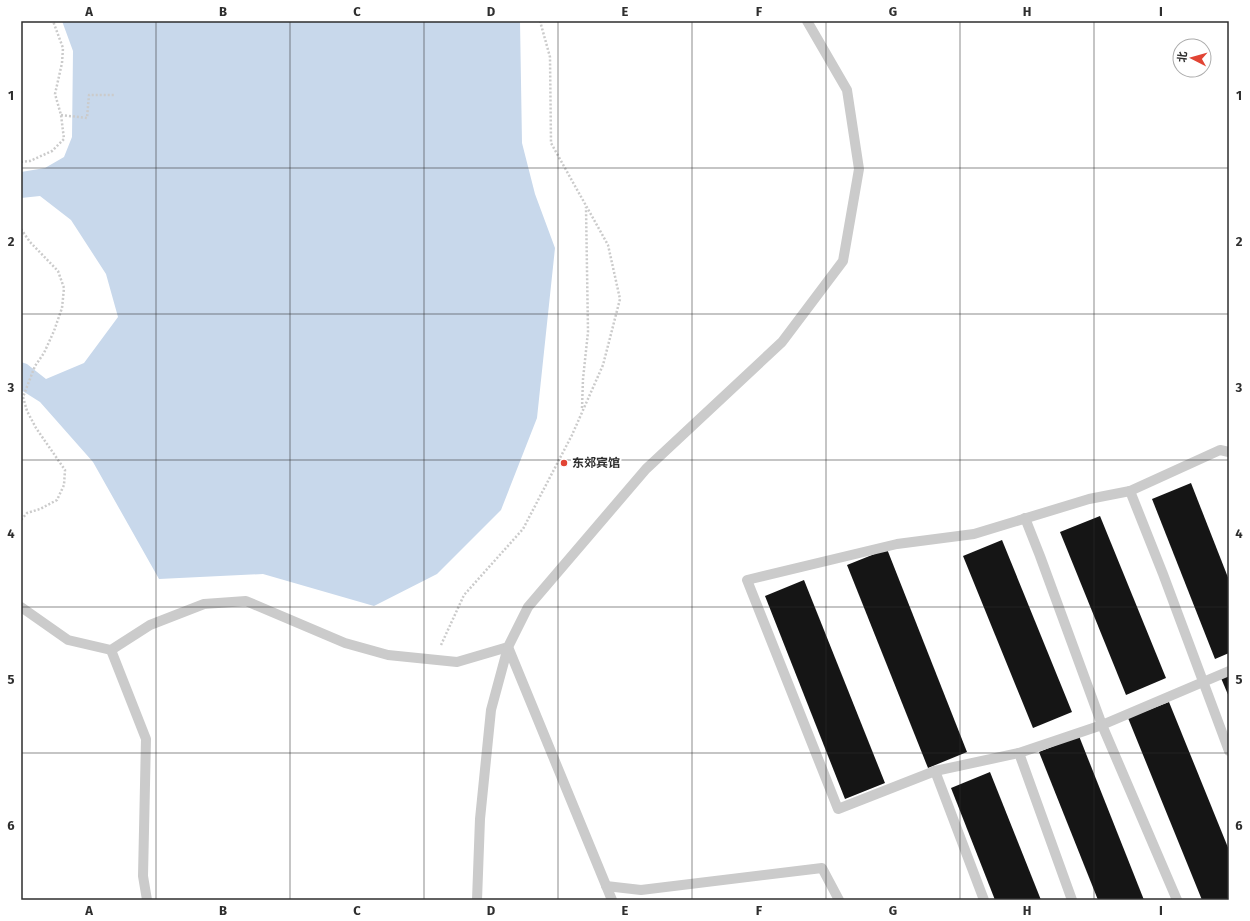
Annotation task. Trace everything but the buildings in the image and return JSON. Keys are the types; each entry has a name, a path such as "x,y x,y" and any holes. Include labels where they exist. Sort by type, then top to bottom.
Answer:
{"lane":[{"path":"477,900 480,818 491,710 508,647 528,607 646,469 782,342 843,261 859,169 847,90 807,21"},
{"path":"1229,452 1220,450 1130,491 1089,499 974,534 897,544 747,580 838,808 934,771 1019,753 1102,725 1229,671"},
{"path":"1130,491 1204,681 1229,751"},
{"path":"1025,518 1102,725 1176,900"},
{"path":"21,607 68,640 111,650 150,625 204,604 246,601 345,643 388,655 457,662 508,647"},
{"path":"508,647 612,900"},
{"path":"111,650 146,739 143,876 147,900"},
{"path":"1019,753 1072,900"},
{"path":"934,771 984,900"},
{"path":"606,886 641,890 822,868 839,900"}],"path":[{"path":"21,162 30,161 52,151 64,139 61,115 56,94 62,63 63,48 53,21"},
{"path":"434,660 464,595 523,529 572,435 603,365 620,299 608,245 551,143 550,57 540,21"},
{"path":"61,115 87,118 89,95 114,94"},
{"path":"582,411 583,378 588,332 586,206"},
{"path":"21,229 30,242 58,271 64,288 62,308 54,331 44,353 35,366 23,397 27,411 36,428 65,470 64,486 57,500 40,509 27,513 21,520"}],"water":[{"path":"62,21 520,21 522,143 535,194 555,248 537,418 501,510 437,574 374,606 263,574 159,579 93,462 40,402 21,390 21,362 27,364 46,379 84,363 118,317 106,274 71,220 40,196 21,198 21,172 45,168 64,157 72,137 73,51"}],"place":[{"name":"东郊宾馆","path":"564,463"}]}
